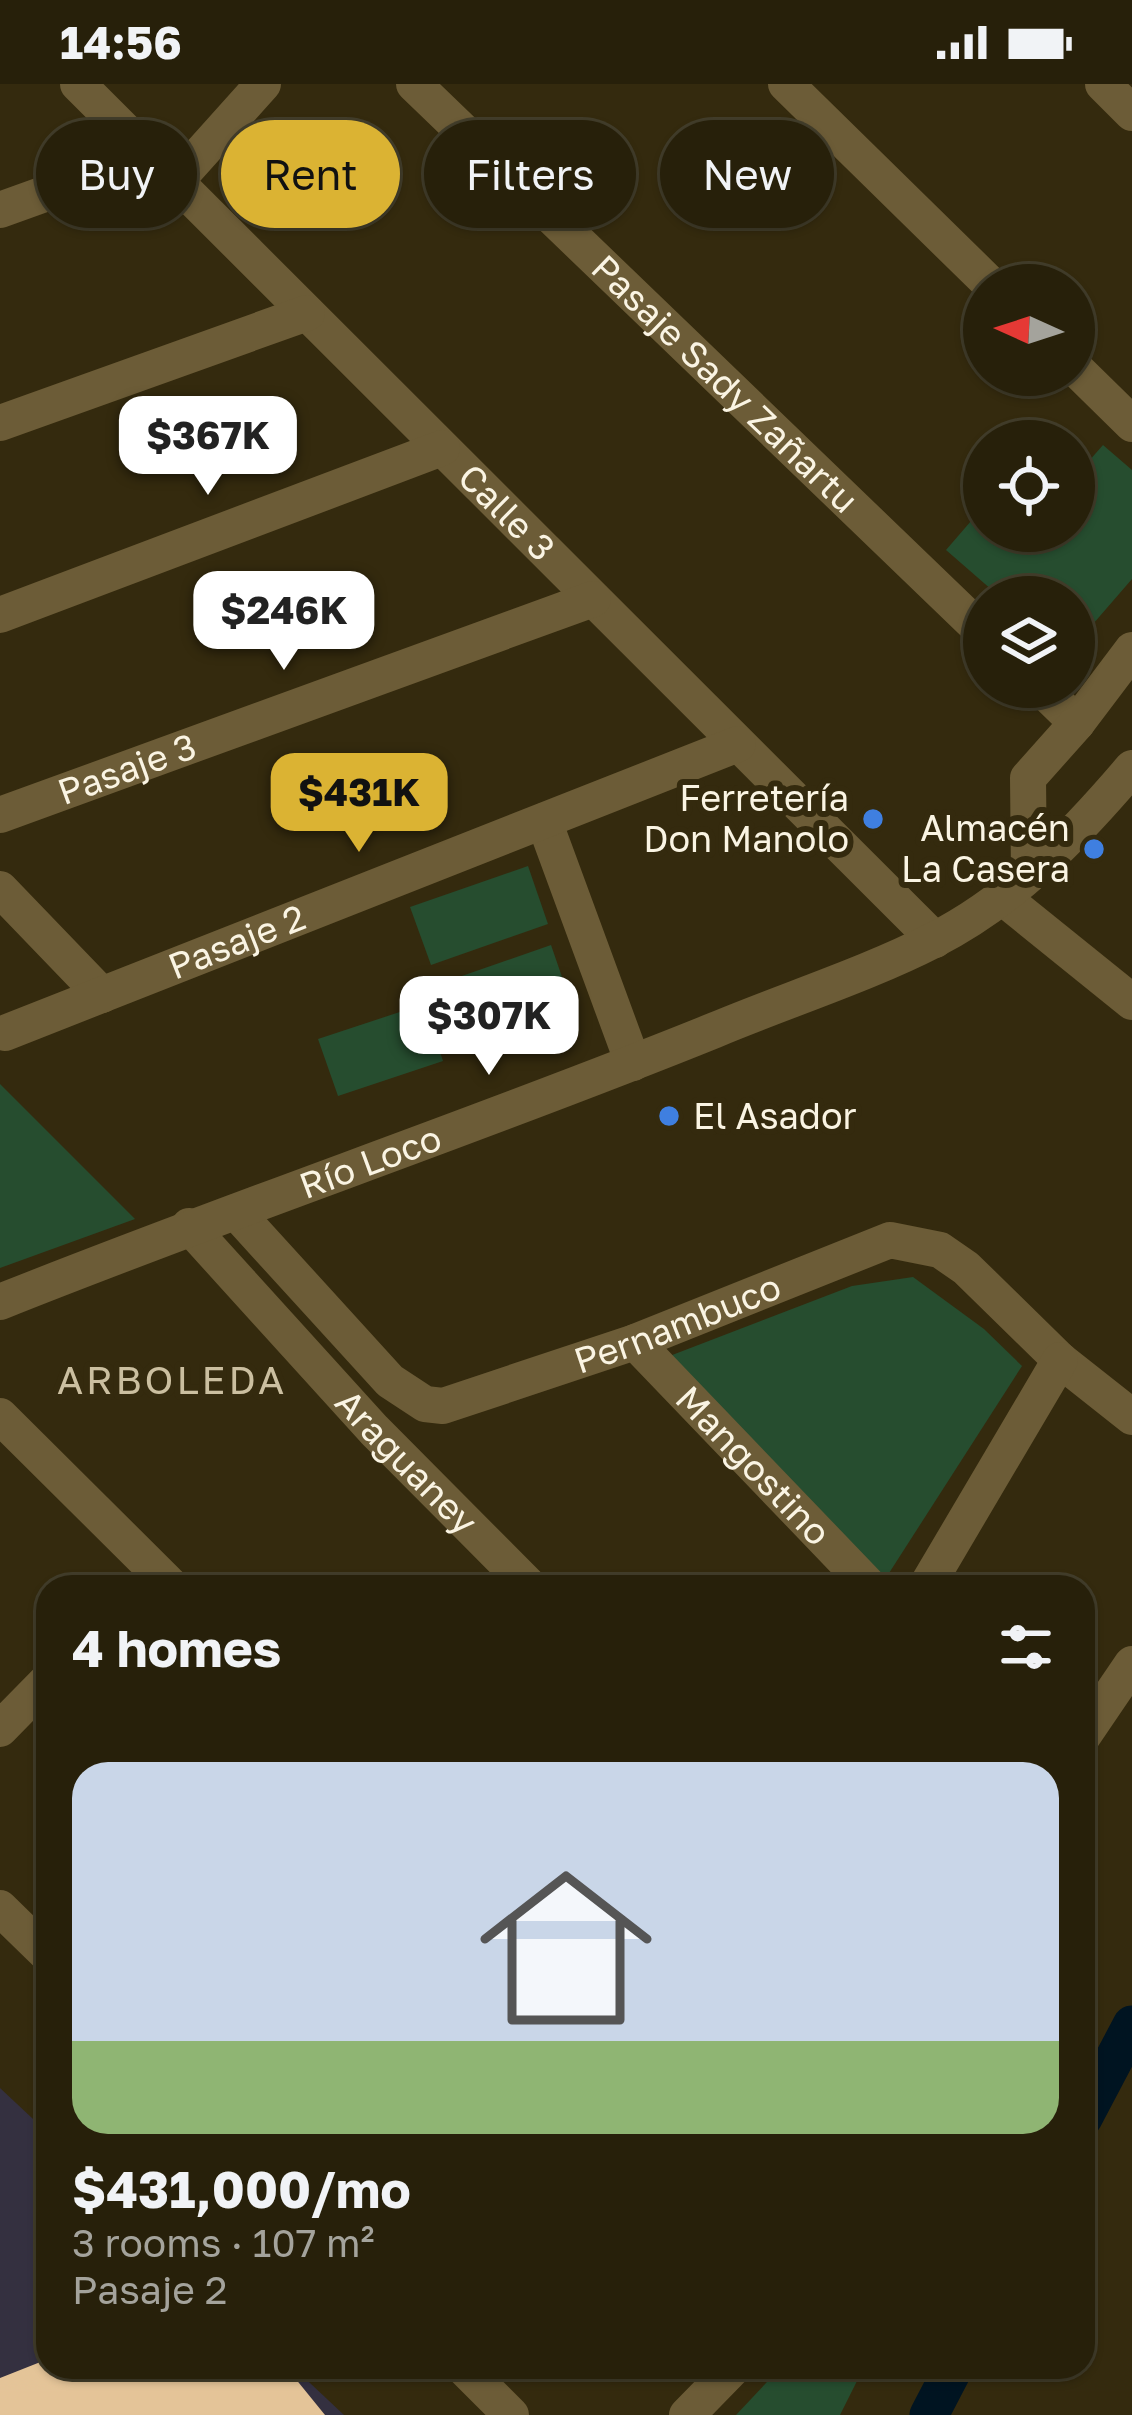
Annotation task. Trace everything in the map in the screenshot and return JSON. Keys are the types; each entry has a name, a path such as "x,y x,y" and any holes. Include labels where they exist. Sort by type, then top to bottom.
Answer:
{"street":[{"name":"Calle 3","path":"78,84 114,120"},
{"path":"197,140 263,84"},
{"name":"Pasaje Sady Zañartu","path":"414,84 963,613"},
{"path":"786,84 970,264"},
{"path":"1103,84 1132,113"},
{"path":"0,210 36,201"},
{"name":"Calle 3","path":"197,203 934,940"},
{"path":"0,422 308,313"},
{"path":"1095,388 1132,424"},
{"path":"0,615 442,448"},
{"name":"Pasaje 3","path":"0,815 593,599"},
{"path":"1132,650 1028,778 1015,885 1132,1002"},
{"path":"1062,708 1077,723"},
{"name":"Pasaje 2","path":"5,1033 738,745"},
{"name":"Río Loco","path":"0,1302 189,1226 633,1063 934,940 1015,885 1074,836 1132,768"},
{"path":"544,821 633,1063"},
{"path":"0,890 102,995"},
{"name":"Pernambuco","path":"236,1212 390,1381 425,1404 443,1406 635,1342 890,1240 940,1250 967,1268 1060,1360 1132,1417"},
{"name":"Araguaney","path":"189,1226 374,1430 518,1575"},
{"name":"Mangostino","path":"635,1342 858,1575"},
{"path":"933,1575 1060,1360"},
{"path":"8,1439 149,1575"},
{"path":"1095,1718 1132,1664"},
{"path":"0,1729 36,1693"},
{"path":"0,1908 36,1942"},
{"path":"475,2379 511,2415"},
{"path":"687,2415 722,2379"}],"shaded area":[{"path":"0,2088 36,2122 36,2379 306,2379 344,2415 0,2415"}],"green space":[{"path":"1103,445 1132,470 1132,579 1095,622 1095,576 976,576 946,550 963,530 963,552 1095,552 1095,454"},
{"path":"528,866 548,924 431,965 410,907"},
{"path":"551,945 571,1003 453,1044 433,986"},
{"path":"424,1004 443,1061 338,1096 318,1039"},
{"path":"0,1084 135,1219 0,1268"},
{"path":"913,1277 984,1329 1022,1366 888,1575 873,1575 667,1357 852,1286"},
{"path":"770,2379 858,2379 840,2415 736,2415"}],"building":[{"path":"36,2364 36,2379 296,2379 325,2415 0,2415 0,2378"}],"waterway":[{"path":"1095,2095 1132,2025"},
{"path":"929,2415 948,2379"}],"place":[{"name":"Ferretería Don Manolo","path":"873,819"},
{"name":"Almacén La Casera","path":"1094,849"},
{"name":"El Asador","path":"669,1116"}],"district":[{"name":"ARBOLEDA","path":"172,1380"}]}
